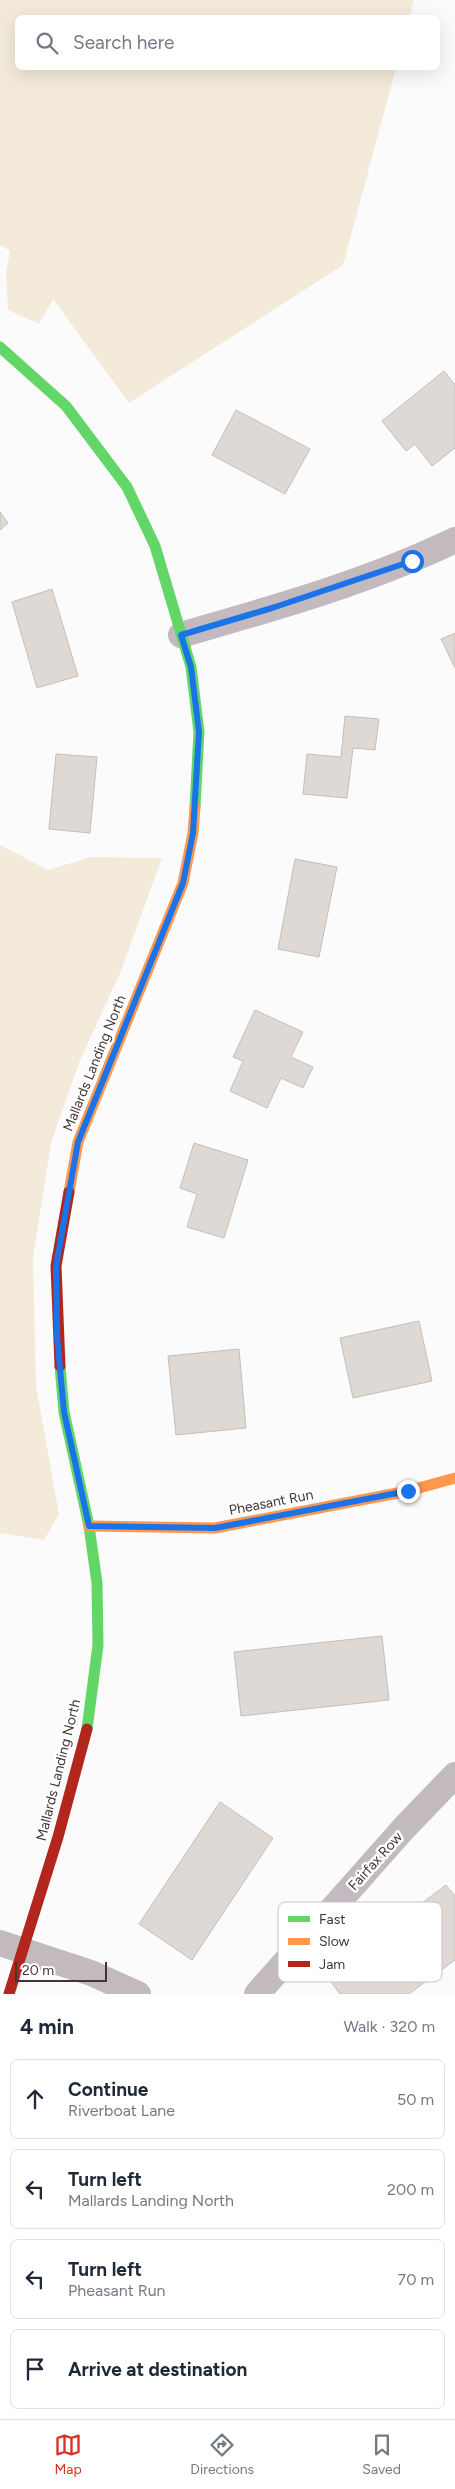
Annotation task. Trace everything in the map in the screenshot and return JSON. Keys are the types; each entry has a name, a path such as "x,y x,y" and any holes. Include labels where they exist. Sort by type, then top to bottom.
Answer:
{"street":[{"name":"Mallards Landing North","path":"0,347 66,406 126,487 155,546 191,667 199,732 193,833 183,883 78,1142 56,1266 57,1336 64,1412 89,1526 96,1583 98,1645 88,1724 58,1837 12,1947 9,1994"},
{"path":"181,635 272,608 412,561 455,540"},
{"name":"Pheasant Run","path":"89,1526 215,1528 408,1491 455,1478"},
{"name":"Fairfax Row","path":"338,1902 404,1828 455,1775"},
{"path":"12,1947 92,1973 138,1994"},
{"name":"Fairfax Row","path":"257,1994 278,1970"}],"shaded area":[{"path":"0,0 414,0 410,15 15,15 15,70 395,70 343,265 129,403 53,299 39,324 8,310 6,273 10,251 0,245"},
{"path":"0,845 48,870 91,857 162,858 121,971 80,1060 51,1143 33,1258 36,1386 59,1514 44,1540 0,1533"}],"building":[{"path":"444,371 455,385 455,448 432,466 415,444 406,451 382,421"},
{"path":"236,410 310,449 285,494 212,455"},
{"path":"0,512 8,523 0,530"},
{"path":"52,589 78,676 37,688 12,602"},
{"path":"455,633 455,668 441,639"},
{"path":"345,716 379,719 375,750 353,748 347,798 303,794 307,754 341,757"},
{"path":"56,754 97,757 90,833 49,829"},
{"path":"295,859 337,867 319,957 278,949"},
{"path":"255,1010 303,1032 291,1057 313,1067 303,1088 281,1078 267,1108 230,1091 243,1061 233,1057"},
{"path":"194,1143 248,1160 224,1238 187,1227 197,1194 180,1188"},
{"path":"419,1321 432,1381 353,1398 340,1338"},
{"path":"239,1349 246,1428 176,1435 168,1356"},
{"path":"382,1636 389,1700 241,1716 234,1652"},
{"path":"220,1802 273,1838 192,1960 139,1924"},
{"path":"446,1885 455,1896 455,1960 442,1970 442,1902 423,1902"},
{"path":"331,1982 425,1982 409,1994 340,1994"}],"traffic: fast":[{"path":"0,347 66,406 127,487 155,546 191,667 199,732 195,807"},
{"path":"60,1366 64,1412 89,1526 97,1583 98,1645 87,1729"}],"traffic: slow":[{"path":"69,1192 78,1142 183,883 193,833 195,807"},
{"path":"89,1526 215,1528 408,1491 455,1478"}],"traffic: jam":[{"path":"60,1366 56,1266 69,1192"},
{"path":"9,1994 58,1837 87,1729"}],"route":[{"path":"408,1491 215,1528 89,1526 64,1412 57,1336 56,1266 78,1142 183,883 193,833 199,732 191,667 181,635 272,608 412,561"}]}
